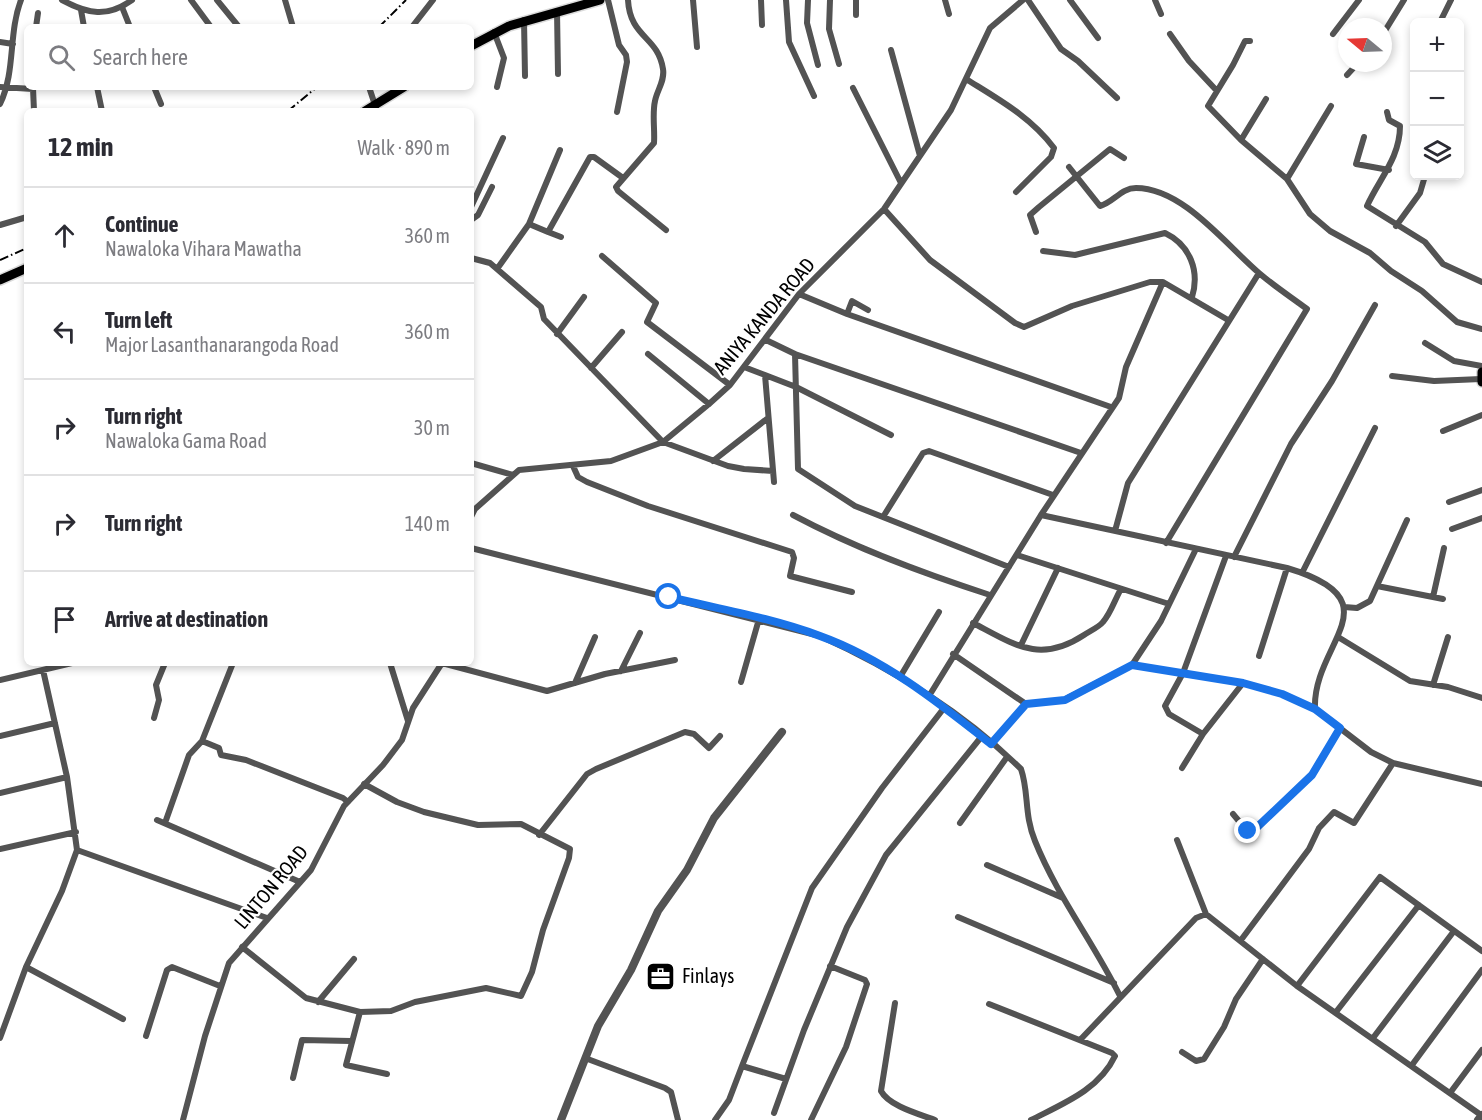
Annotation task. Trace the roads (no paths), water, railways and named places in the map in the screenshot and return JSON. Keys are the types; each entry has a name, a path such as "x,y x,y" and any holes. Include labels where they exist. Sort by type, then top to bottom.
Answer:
{"main road":[{"path":"474,44 494,32 524,20 600,0"},
{"path":"377,108 400,90"},
{"path":"0,280 24,269"},
{"path":"1482,372 1482,380"}],"street":[{"path":"0,104 8,87 16,13 21,0"},
{"path":"62,0 81,10 106,13 132,0"},
{"path":"191,0 209,24"},
{"path":"217,0 237,24"},
{"path":"285,0 292,24"},
{"path":"414,24 433,0"},
{"path":"608,0 627,62 617,112"},
{"path":"628,0 629,14 634,26 656,50 663,70 663,80 655,101 654,143 616,187 666,230"},
{"path":"693,0 696,47"},
{"path":"761,0 762,25"},
{"path":"786,0 789,42 814,96"},
{"path":"808,0 807,23 818,65"},
{"path":"830,0 829,29 839,64"},
{"path":"856,0 856,15"},
{"path":"945,0 949,14"},
{"name":"ANIYA KANDA ROAD","path":"474,511 519,470 610,461 663,442 730,385 799,294 884,209 951,110 990,28 1023,0"},
{"path":"1028,0 1061,49 1078,61 1117,98"},
{"path":"1070,0 1098,38"},
{"path":"1155,0 1161,14"},
{"path":"1333,34 1359,0"},
{"path":"1392,19 1404,0"},
{"path":"1442,18 1451,0"},
{"path":"122,7 129,24"},
{"path":"81,10 83,24"},
{"path":"557,10 558,74"},
{"path":"36,24 38,13"},
{"path":"524,20 525,76"},
{"path":"494,32 504,58 497,87"},
{"path":"1170,34 1189,61 1217,91"},
{"path":"1250,40 1245,41 1208,106 1241,140 1287,179 1310,214 1329,231 1370,253 1391,272 1422,291 1457,322 1482,329"},
{"path":"0,42 13,44"},
{"path":"891,50 920,156"},
{"path":"1347,75 1350,72"},
{"path":"966,79 1017,112 1054,148 1051,157 1016,192"},
{"path":"0,87 24,88"},
{"path":"853,88 901,183"},
{"path":"33,90 34,108"},
{"path":"98,90 101,108"},
{"path":"155,90 161,104"},
{"path":"370,90 377,108"},
{"path":"1241,140 1266,99"},
{"path":"1287,179 1331,106"},
{"path":"1387,112 1389,120 1400,126 1398,145 1389,170 1368,204 1368,208 1425,242 1443,264 1482,282"},
{"path":"1364,137 1356,164 1389,170"},
{"path":"474,201 504,138"},
{"path":"1036,232 1030,215 1110,149 1116,150 1124,158"},
{"path":"497,269 529,224 560,150"},
{"path":"548,232 590,157 594,157 623,178"},
{"path":"1069,166 1093,200 1100,206 1120,193 1136,188 1147,189 1176,202 1192,212 1259,273 1307,309 1166,543"},
{"path":"1396,226 1420,193 1424,180"},
{"path":"474,218 478,215 492,187"},
{"path":"884,209 930,260 1015,323 1024,327 1072,306 1150,282 1163,282 1228,320"},
{"path":"0,225 24,219"},
{"path":"529,224 561,237"},
{"path":"1043,251 1075,255 1165,233 1176,238 1185,247 1196,273 1192,297"},
{"path":"602,256 656,303 647,322 730,385"},
{"path":"474,259 490,263 541,307 544,319 557,334 663,442 713,461 744,469 773,471"},
{"path":"1115,531 1128,483 1259,273"},
{"path":"929,696 1053,495 1119,398 1126,367 1163,282"},
{"path":"799,294 847,314 1111,408"},
{"path":"557,334 584,297"},
{"path":"847,314 852,301 868,310"},
{"path":"1203,734 1166,711 1165,706 1183,673 1230,556 1292,444 1332,381 1375,305"},
{"path":"591,368 622,332"},
{"path":"766,340 795,354 1081,453"},
{"path":"1425,343 1454,361 1482,366"},
{"path":"648,354 709,404"},
{"path":"795,354 798,469 855,506 1009,567"},
{"path":"744,367 796,387 891,435"},
{"path":"765,375 774,482"},
{"path":"1392,376 1434,381 1482,380"},
{"path":"1443,431 1482,416"},
{"path":"713,461 768,418"},
{"path":"1302,573 1375,429"},
{"path":"883,517 923,453 929,451 1053,495"},
{"path":"474,464 513,475"},
{"path":"573,466 578,477 587,482 648,506 792,552 794,558 790,576 852,592"},
{"path":"1449,502 1482,490"},
{"path":"793,515 850,545 925,574 990,595"},
{"path":"1041,515 1195,551 1287,568 1319,579 1336,590 1344,607 1338,637 1314,696 1315,709"},
{"path":"1452,529 1482,518"},
{"path":"1344,607 1357,608 1370,601 1407,520"},
{"path":"1433,597 1444,548"},
{"path":"474,549 820,636 867,657 929,696 1021,769 1024,779 1025,814 1035,841 1063,898 1120,996"},
{"path":"953,654 1026,704 1065,700 1132,665 1169,604 1195,551"},
{"path":"1017,555 1169,604"},
{"path":"1021,645 1058,568"},
{"path":"1259,656 1287,568"},
{"path":"1377,586 1443,599"},
{"path":"973,623 1021,645 1038,651 1050,651 1067,646 1103,623 1121,589"},
{"path":"900,677 939,612"},
{"path":"741,682 759,619"},
{"path":"621,671 640,633"},
{"path":"1433,685 1448,636"},
{"path":"575,683 595,637"},
{"path":"1338,637 1410,681 1448,687 1482,698"},
{"path":"453,666 547,691 621,671 675,660"},
{"path":"1132,665 1243,683 1282,694 1315,709 1371,752 1393,763 1482,784"},
{"path":"0,680 60,666"},
{"path":"154,718 159,700 156,685 164,666"},
{"path":"165,823 189,755 202,741 232,666"},
{"path":"391,666 408,721"},
{"name":"LINTON ROAD","path":"183,1120 220,986 229,963 300,882 323,850 348,802 402,740 419,697 440,666"},
{"path":"0,1038 26,967 62,891 77,850 67,777 43,670"},
{"path":"1182,768 1203,734 1243,683"},
{"path":"991,744 1026,704"},
{"path":"715,1120 729,1100 812,888 875,797 944,708"},
{"path":"0,736 55,723"},
{"path":"1233,814 1248,831 1252,832 1312,775 1340,728"},
{"path":"539,835 588,774 596,769 685,732 694,734 709,748 720,736"},
{"path":"561,1120 598,1026 631,970 658,912 693,860 707,828 782,732"},
{"path":"774,1113 830,966 847,927 886,855 982,736"},
{"path":"202,741 219,748 221,755 246,759 348,802"},
{"path":"960,823 1007,757"},
{"path":"1241,940 1309,849 1319,828 1334,812 1354,823 1393,763"},
{"path":"0,793 67,777"},
{"path":"242,947 306,998 360,1012 391,1011 416,1002 486,988 521,996 532,972 543,930 569,858 570,849 565,844 539,835 520,824 478,825 424,812 397,802 364,784"},
{"path":"157,820 300,882"},
{"path":"0,849 76,832"},
{"path":"1177,840 1206,914 1297,986 1482,1115 1478,1120"},
{"path":"77,850 267,918"},
{"path":"987,865 1063,898"},
{"path":"1297,986 1380,877 1482,951"},
{"path":"1336,1012 1419,905"},
{"path":"1080,1040 1196,918 1206,914"},
{"path":"958,916 1114,983"},
{"path":"1373,1038 1454,931"},
{"path":"318,1002 354,959"},
{"path":"1182,1053 1196,1061 1204,1059 1224,1027 1236,999 1263,959"},
{"path":"810,1120 846,1047 867,984 865,980 830,966"},
{"path":"26,967 123,1019"},
{"path":"146,1036 167,970 172,967 220,986"},
{"path":"1412,1065 1482,970"},
{"path":"895,1003 881,1090 884,1096 914,1113 935,1120"},
{"path":"989,1004 1112,1053 1114,1056 1110,1065 1077,1096 1031,1120"},
{"path":"360,1012 346,1065 387,1074"},
{"path":"293,1078 302,1040 351,1041"},
{"path":"1450,1093 1482,1050"},
{"path":"585,1058 665,1088 671,1092 678,1120"},
{"path":"742,1066 786,1079"}],"railway":[{"path":"382,24 406,0"},
{"path":"292,108 313,90"},
{"path":"0,260 24,249"}],"place":[{"name":"Finlays","path":"661,976"}]}
